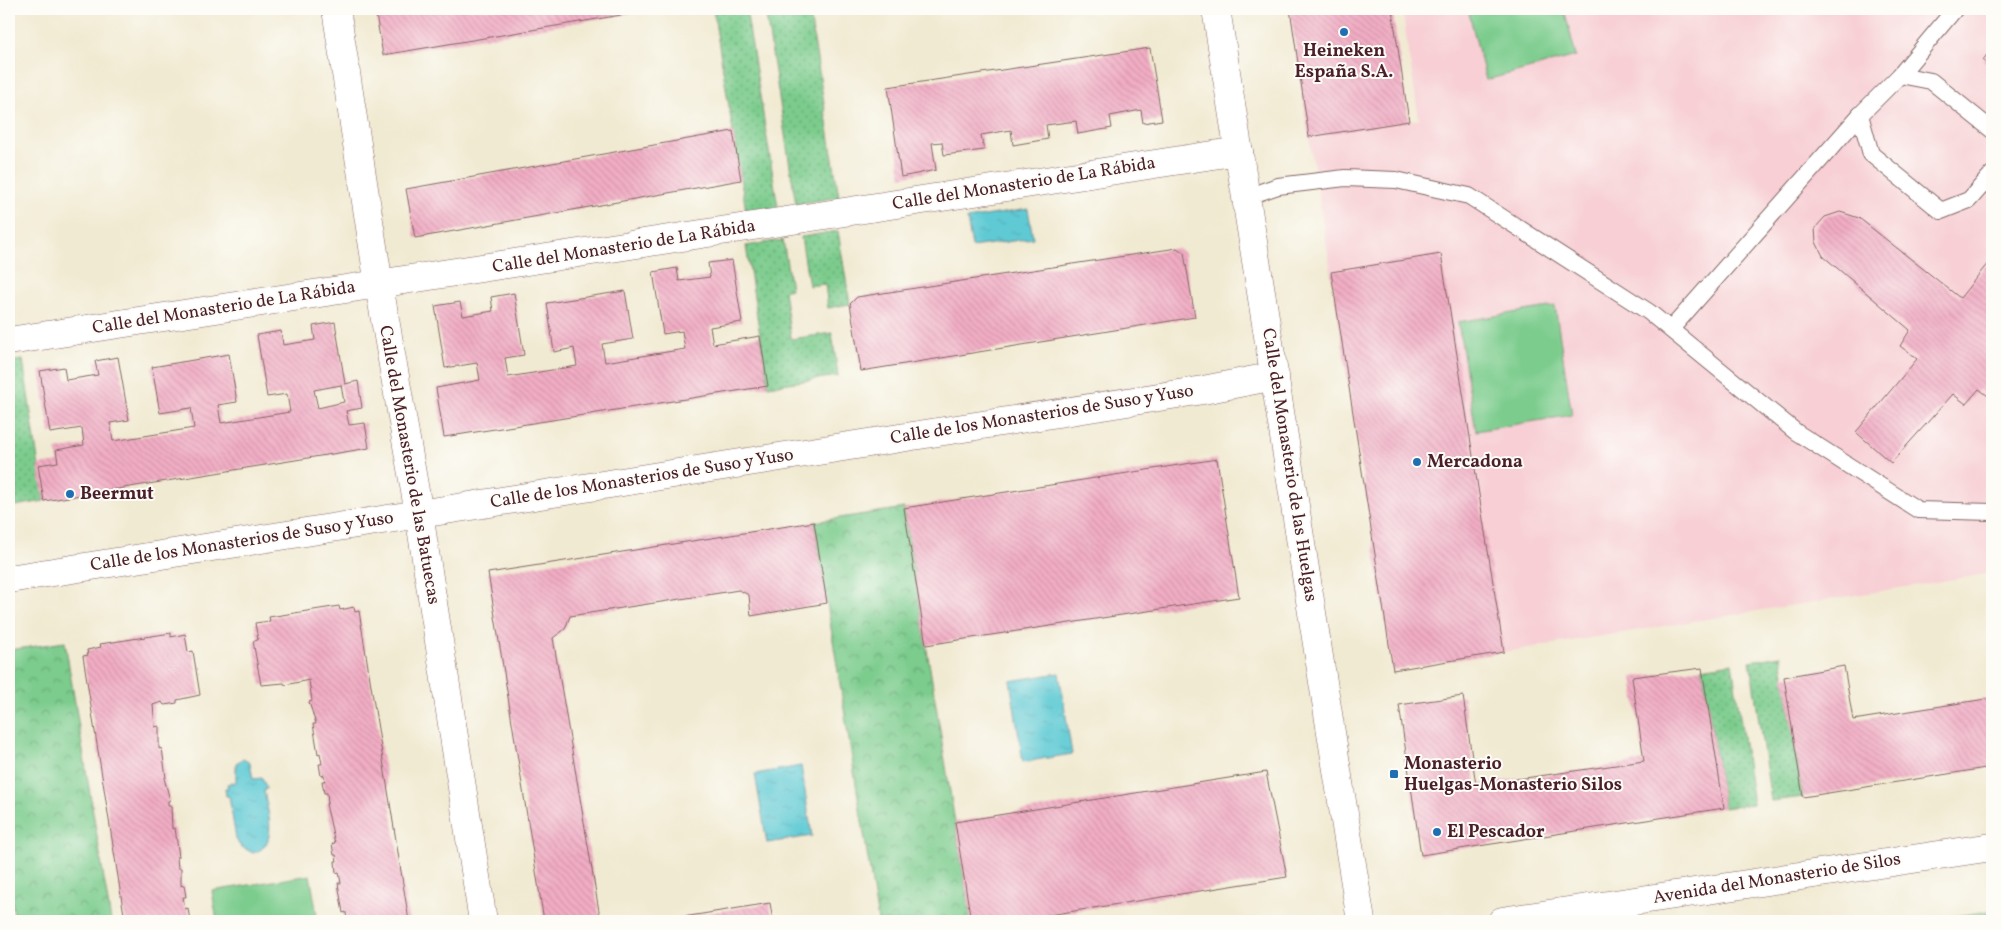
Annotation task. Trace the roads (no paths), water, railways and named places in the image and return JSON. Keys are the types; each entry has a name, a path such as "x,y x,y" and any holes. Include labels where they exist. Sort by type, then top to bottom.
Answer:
{"street":[{"name":"Calle del Monasterio de las Batuecas","path":"336,9 378,285 419,514 484,921"},
{"name":"Calle del Monasterio de las Huelgas","path":"1216,9 1361,921"},
{"name":"Calle del Monasterio de La Rábida","path":"9,341 1239,151"},
{"name":"Calle de los Monasterios de Suso y Yuso","path":"9,579 1193,391 1275,376"},
{"name":"Avenida del Monasterio de Silos","path":"1502,921 1992,847"}],"lane":[{"path":"1671,329 1860,115 1900,75 1955,9"},
{"path":"1900,75 1931,80 1992,130"},
{"path":"1860,115 1872,154 1941,211 1969,200 1992,174"},
{"path":"1246,197 1278,186 1345,178 1396,180 1469,196 1649,312 1796,432 1918,510 1992,512"}],"water":[{"path":"1028,209 1033,238 972,247 967,219"},
{"path":"1059,673 1072,754 1023,762 1010,681"},
{"path":"243,759 250,763 253,779 262,778 267,789 264,790 270,826 269,835 267,843 253,853 240,846 236,839 229,796 226,796 225,788 228,788 227,784 236,782 236,763"},
{"path":"801,766 812,836 767,843 755,774"}],"place":[{"name":"Heineken España S.A.","path":"1344,32"},
{"name":"Mercadona","path":"1417,462"},
{"name":"Beermut","path":"70,494"},
{"name":"Monasterio Huelgas-Monasterio Silos","path":"1394,774"},
{"name":"El Pescador","path":"1437,832"}]}
